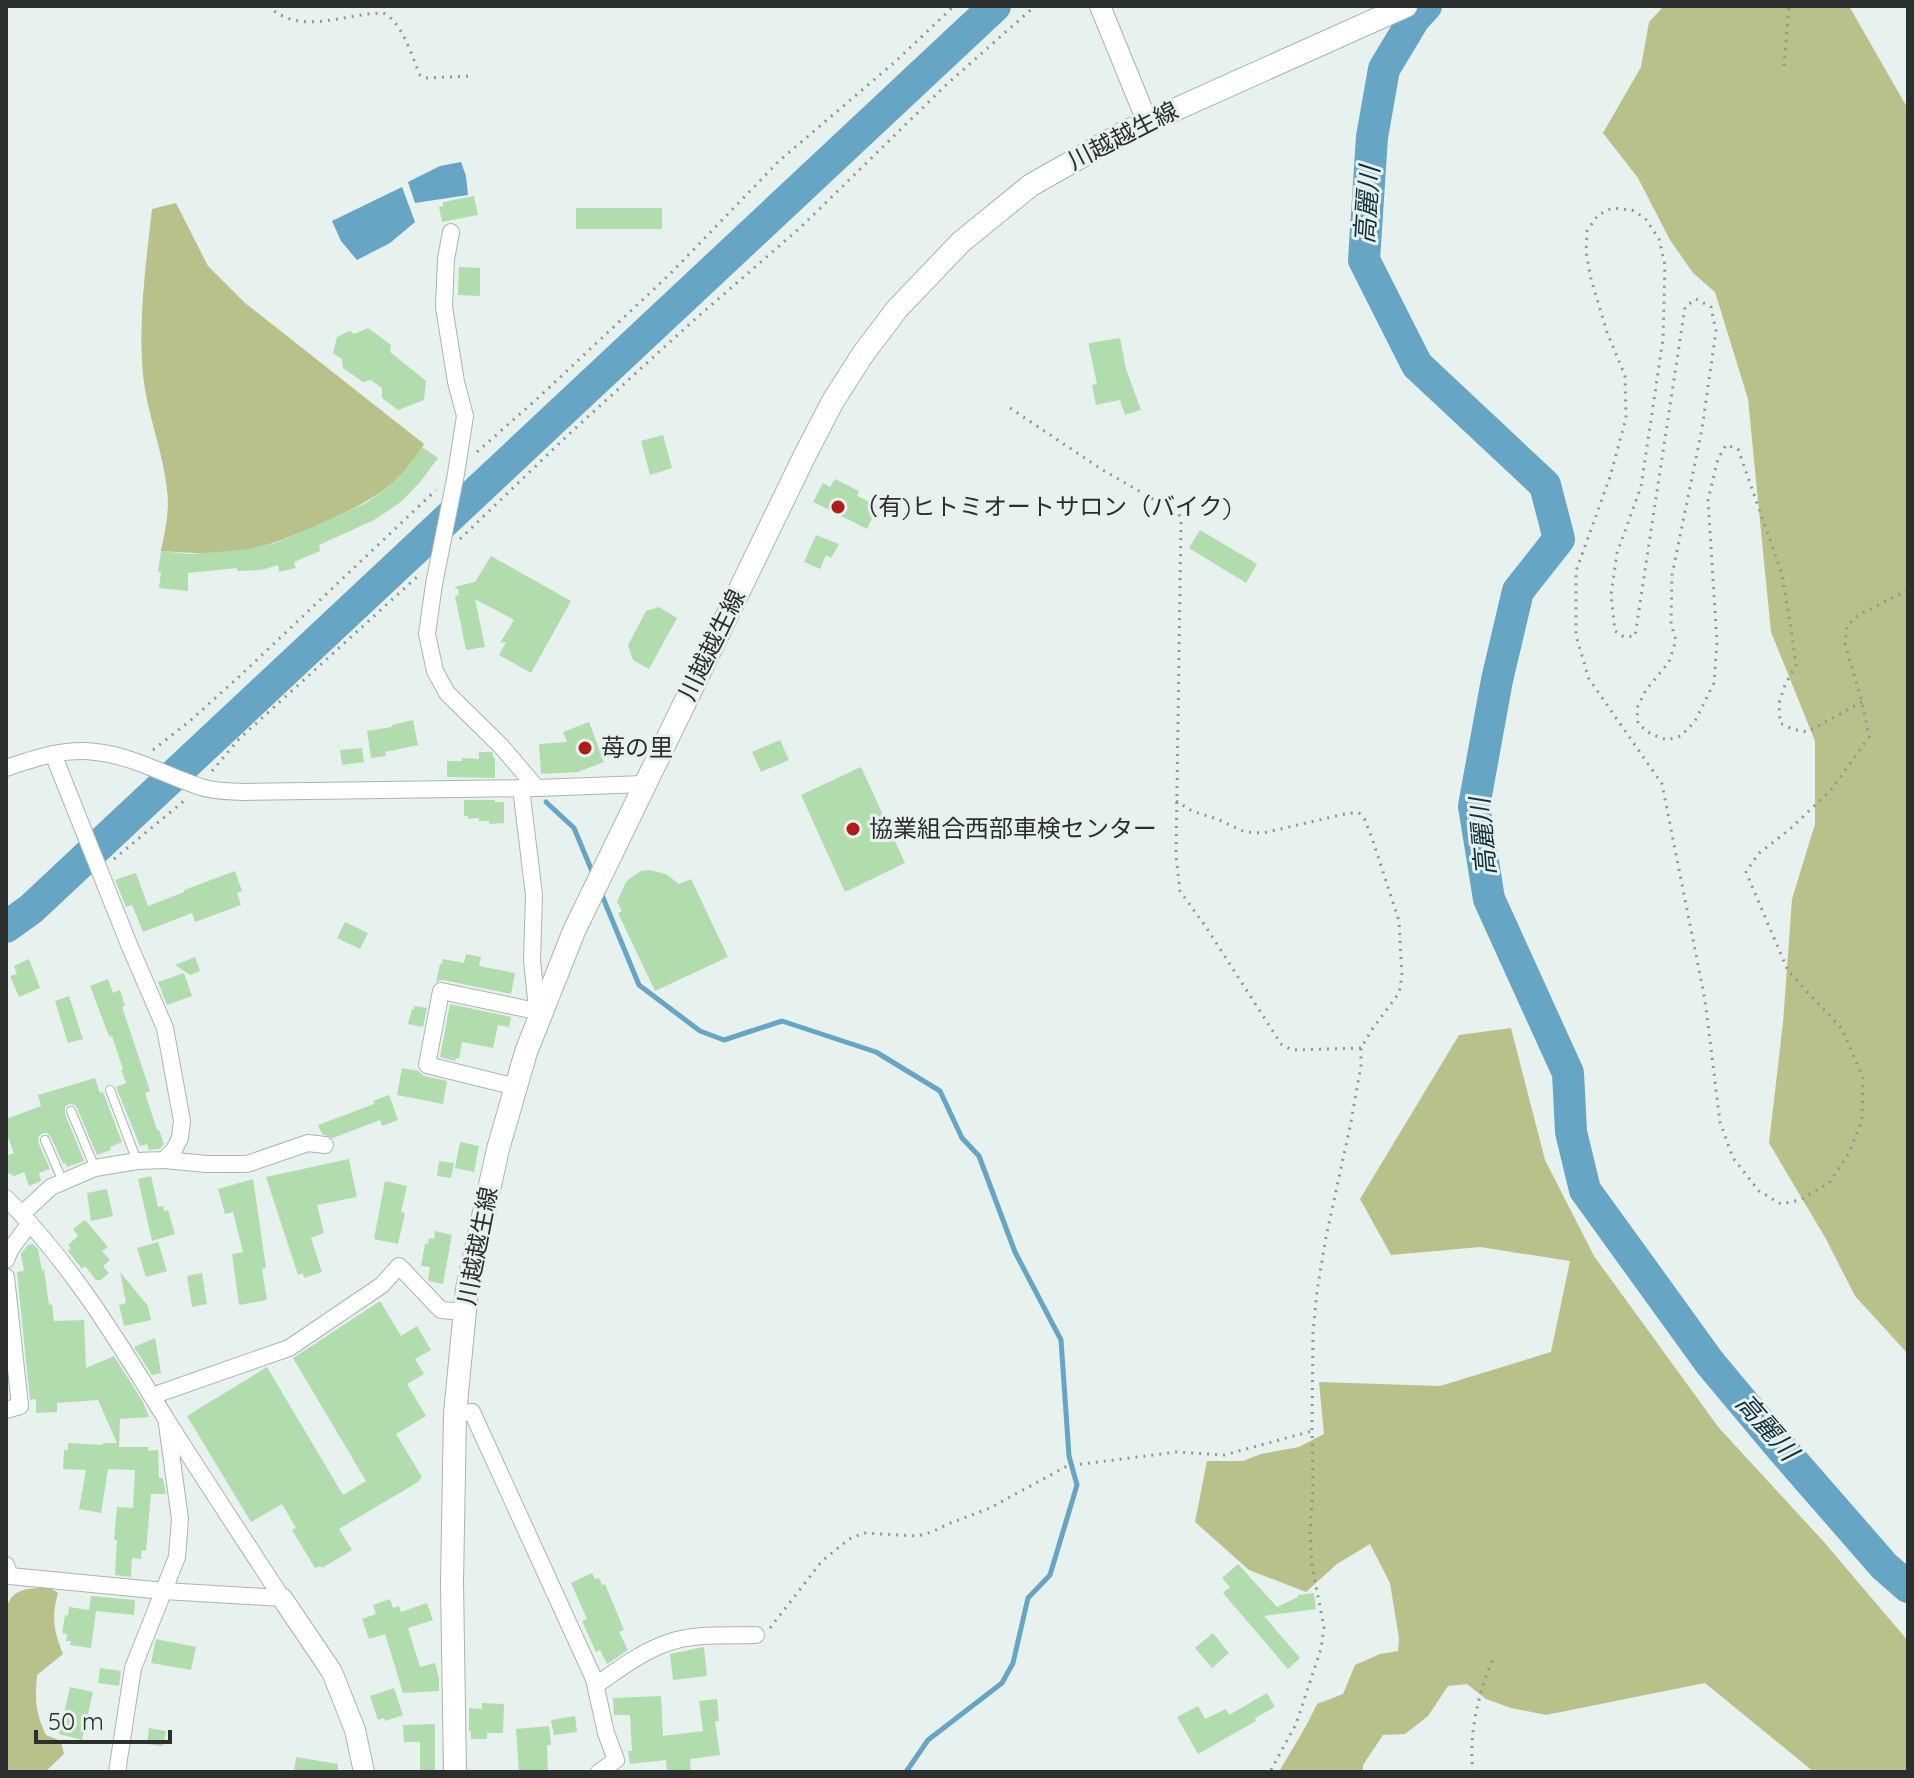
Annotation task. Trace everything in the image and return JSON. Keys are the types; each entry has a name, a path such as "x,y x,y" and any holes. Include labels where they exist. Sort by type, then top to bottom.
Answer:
{"main road":[{"name":"川越越生線","path":"455,1772 452,1583 455,1414 467,1289 487,1190 537,1016 574,931 833,401 897,309 961,242 1031,185 1147,121 1406,6"}],"street":[{"path":"1100,6 1147,121"},
{"path":"451,232 446,259 444,307 465,416 427,634 435,671 447,693 500,745 529,788 534,895 532,960 537,1016 441,991 427,1065 516,1087"},
{"path":"6,768 53,754 95,752 141,763 196,785 244,792 644,784"},
{"path":"53,754 165,1028 182,1121 180,1138 164,1160"},
{"path":"6,1260 26,1218 51,1187 95,1168 164,1160 247,1164 308,1143 325,1145"},
{"path":"6,1198 55,1252 112,1330 166,1419 332,1672 355,1730 364,1772"},
{"path":"152,1396 289,1348 382,1285 399,1266 441,1310 465,1312"},
{"path":"6,1277 20,1406 6,1410"},
{"path":"455,1414 472,1412 596,1685 606,1733 620,1766 599,1772"},
{"path":"117,1772 133,1668 177,1557 180,1519 166,1419"},
{"path":"6,1565 10,1576 164,1591 282,1598"},
{"path":"596,1685 667,1642 695,1637 756,1635"}],"lane":[{"path":"110,1090 137,1161"},
{"path":"71,1111 95,1168"},
{"path":"45,1140 63,1182"}],"path":[{"path":"268,6 277,15 317,22 383,13 392,17 398,25 420,75 426,78 472,76"},
{"path":"141,763 243,673 670,274 779,161 896,61 954,6"},
{"path":"99,871 211,772 239,739 578,426 801,227 947,84 1035,6"},
{"path":"1784,66 1789,6"},
{"path":"1862,702 1807,732 1780,723 1779,703 1796,665 1782,574 1738,449 1726,445 1718,459 1708,500 1717,642 1714,683 1695,721 1681,736 1667,740 1651,734 1638,724 1637,708 1646,690 1669,662 1676,640 1671,624 1672,575 1702,429 1716,331 1711,307 1696,299 1685,307 1635,636 1624,637 1615,631 1611,595 1617,553 1641,487 1663,339 1665,265 1659,239 1645,218 1632,210 1612,208 1598,215 1587,231 1586,252 1607,332 1625,376 1626,418 1610,477 1576,571 1576,636 1589,679 1662,784 1705,1000 1720,1122 1733,1158 1759,1191 1781,1204 1800,1200 1829,1183 1849,1153 1862,1120 1863,1078 1842,1029 1788,971 1746,872 1758,854 1831,790 1869,737 1862,702 1845,644 1847,627 1855,617 1908,590"},
{"path":"1010,408 1101,469 1179,514 1176,856 1180,891 1281,1044 1292,1050 1361,1048"},
{"path":"1176,801 1192,811 1245,832 1263,833 1359,813 1365,820 1387,879 1399,921 1402,976 1399,993 1361,1048 1361,1066 1350,1127 1317,1291 1313,1333 1310,1532 1312,1566 1324,1627 1321,1649 1296,1724 1270,1772"},
{"path":"756,1635 770,1628 822,1561 849,1539 864,1533 917,1536 932,1532 990,1508 1067,1466 1176,1452 1224,1455 1312,1431"},
{"path":"1473,1772 1474,1726 1483,1681 1494,1656"}],"green space":[{"path":"1664,6 1849,6 1908,109 1908,1354 1855,1296 1826,1239 1769,1143 1783,1023 1792,899 1815,824 1815,741 1771,632 1748,399 1715,292 1693,273 1670,240 1638,178 1603,133 1641,67 1649,22"},
{"path":"176,203 208,266 245,303 424,444 403,473 378,494 318,525 256,548 215,553 161,551 168,498 145,390 142,312 152,209"},
{"path":"1511,1028 1545,1160 1594,1256 1719,1428 1824,1542 1908,1641 1908,1772 1814,1772 1705,1683 1546,1715 1486,1699 1467,1684 1448,1686 1428,1716 1405,1734 1383,1735 1363,1765 1363,1772 1279,1772 1317,1704 1343,1694 1355,1665 1380,1654 1398,1651 1399,1638 1390,1583 1370,1544 1337,1564 1306,1592 1249,1570 1195,1522 1207,1461 1243,1461 1261,1454 1299,1447 1324,1434 1319,1382 1440,1386 1551,1352 1570,1261 1480,1247 1391,1255 1360,1199 1459,1035"},
{"path":"49,1587 58,1593 54,1624 63,1654 37,1675 37,1706 46,1735 61,1741 64,1754 45,1772 6,1772 6,1610 16,1593"}],"water":[{"path":"461,162 468,195 415,203 408,182 440,166"},
{"path":"402,187 415,222 390,243 357,260 341,241 332,221"}],"building":[{"path":"474,196 478,215 442,222 439,207 443,206 443,202"},
{"path":"576,208 662,208 662,229 576,229"},
{"path":"459,267 480,268 480,296 458,295"},
{"path":"368,328 391,345 390,352 426,381 424,400 398,410 382,398 382,388 371,380 363,382 343,368 342,359 333,353 337,337"},
{"path":"1120,338 1126,369 1141,410 1125,415 1120,400 1096,405 1092,385 1097,384 1089,347 1089,343"},
{"path":"663,435 672,468 650,475 641,441"},
{"path":"422,447 438,458 401,502 374,520 319,545 320,551 294,562 296,568 279,572 278,565 261,570 237,571 237,568 188,573 188,591 159,588 161,551 190,554 243,550 293,536 366,503 406,469"},
{"path":"835,479 859,491 857,496 878,506 867,529 813,502 823,483 830,487"},
{"path":"1200,530 1257,564 1246,583 1189,548"},
{"path":"816,535 839,544 831,558 826,555 820,569 804,562"},
{"path":"491,556 571,601 531,673 499,655 506,642 500,643 514,620 475,599 485,647 466,650 455,596 459,595 458,589 454,587 475,582"},
{"path":"659,607 677,618 649,669 633,660 628,645 646,611"},
{"path":"413,720 418,745 371,758 367,731"},
{"path":"589,722 604,762 578,772 541,774 539,744 567,742 563,732"},
{"path":"780,740 789,760 761,772 752,752"},
{"path":"362,748 364,762 342,765 340,750"},
{"path":"479,752 492,752 495,778 447,777 447,761 479,759"},
{"name":"協業組合西部車検センター","path":"861,767 905,863 845,892 801,795"},
{"path":"464,800 504,802 504,823 489,824 489,821 479,821 479,818 468,819 464,816"},
{"path":"235,871 242,891 237,893 241,905 195,922 192,913 143,932 132,905 126,907 115,880 136,873 148,906"},
{"path":"641,871 666,874 679,884 691,879 728,957 655,991 618,913 622,911 617,902 629,879"},
{"path":"345,922 368,933 360,949 337,938"},
{"path":"466,954 481,957 479,966 515,973 511,994 443,980 436,982 443,959 464,963"},
{"path":"195,957 200,971 190,975 175,965"},
{"path":"29,959 40,988 19,997 10,976 17,974 14,966"},
{"path":"184,973 192,996 167,1005 158,982"},
{"path":"108,979 113,993 120,990 125,1006 122,1007 150,1091 145,1093 164,1144 159,1149 149,1150 147,1144 140,1146 116,1087 126,1083 123,1069 90,986"},
{"path":"69,996 83,1039 68,1043 55,1001"},
{"path":"450,1004 511,1017 509,1027 498,1025 493,1048 462,1042 459,1059 455,1061 440,1057"},
{"path":"415,1006 427,1008 423,1027 408,1024"},
{"path":"402,1068 447,1081 443,1104 397,1095"},
{"path":"95,1078 122,1142 97,1155 77,1108 69,1104 65,1107 65,1114 84,1161 67,1167 51,1137 43,1133 38,1142 50,1169 39,1173 41,1181 29,1186 24,1172 14,1176 6,1172 6,1156 14,1153 6,1132 6,1119 41,1106 38,1095"},
{"path":"389,1095 398,1120 382,1126 380,1120 333,1138 322,1134 318,1125 374,1104 373,1101"},
{"path":"460,1142 479,1146 474,1172 455,1168"},
{"path":"349,1159 357,1197 317,1205 324,1233 311,1238 322,1272 304,1278 303,1273 298,1275 266,1177"},
{"path":"439,1161 454,1163 451,1178 437,1176"},
{"path":"151,1176 158,1207 168,1210 175,1234 152,1241 138,1179"},
{"path":"253,1179 266,1268 262,1269 267,1300 239,1305 232,1254 243,1252 233,1212 225,1214 218,1189"},
{"path":"385,1181 407,1186 398,1244 374,1239"},
{"path":"107,1189 113,1216 91,1221 87,1193"},
{"path":"85,1220 108,1247 102,1251 110,1260 103,1266 109,1273 101,1280 96,1280 85,1266 82,1269 68,1251 71,1248 68,1245 78,1236 73,1229"},
{"path":"435,1231 452,1235 443,1284 429,1281 430,1267 421,1266 425,1244 428,1244 429,1238 434,1239"},
{"path":"158,1242 167,1271 146,1277 137,1248"},
{"path":"33,1244 38,1249 42,1271 44,1269 54,1321 84,1320 86,1368 114,1356 149,1417 120,1419 119,1447 158,1450 159,1478 163,1478 166,1494 151,1494 146,1551 142,1550 141,1559 132,1558 131,1577 115,1575 117,1540 114,1540 117,1507 133,1508 135,1470 108,1469 101,1513 79,1509 86,1470 63,1469 64,1450 68,1450 68,1443 117,1443 98,1400 57,1403 57,1412 36,1413 36,1399 30,1400 17,1272 24,1271 21,1254 28,1245"},
{"path":"120,1272 148,1306 151,1320 124,1326 119,1305 126,1303"},
{"path":"202,1273 207,1304 192,1307 187,1276"},
{"path":"380,1301 401,1336 417,1326 431,1350 415,1359 424,1374 407,1384 426,1416 396,1434 422,1477 339,1529 352,1550 322,1568 315,1568 292,1530 296,1528 282,1504 251,1522 187,1416 267,1367 343,1495 366,1481 293,1358"},
{"path":"155,1338 161,1373 152,1375 134,1347"},
{"path":"1238,1564 1277,1607 1298,1595 1314,1593 1316,1609 1264,1616 1300,1658 1288,1669 1223,1593 1230,1587 1222,1578"},
{"path":"592,1573 602,1585 605,1584 624,1630 619,1632 628,1650 607,1664 600,1650 596,1652 582,1621 587,1619 571,1583"},
{"path":"91,1596 135,1600 134,1615 96,1611 91,1648 70,1645 71,1641 66,1641 67,1634 62,1633 65,1615 68,1616 69,1607 89,1610"},
{"path":"390,1599 393,1608 399,1606 401,1612 427,1603 433,1620 408,1628 420,1667 435,1663 439,1691 403,1693 385,1634 369,1639 362,1619 376,1614 373,1605"},
{"path":"1213,1633 1229,1653 1212,1668 1195,1648"},
{"path":"156,1639 196,1647 191,1670 151,1663"},
{"path":"704,1647 707,1676 673,1680 670,1654"},
{"path":"100,1668 121,1671 119,1686 98,1683"},
{"path":"70,1687 93,1692 82,1740 59,1734"},
{"path":"394,1688 403,1715 378,1720 370,1696"},
{"path":"1267,1693 1275,1707 1198,1754 1177,1717 1198,1706 1205,1719 1226,1709 1229,1715"},
{"path":"661,1696 663,1736 703,1731 699,1701 717,1699 719,1721 715,1721 720,1755 690,1759 691,1772 667,1772 666,1760 630,1764 630,1715 614,1715 613,1698"},
{"path":"482,1703 504,1704 503,1733 487,1733 487,1739 471,1739 469,1708 482,1709"},
{"path":"575,1716 577,1732 554,1735 551,1720"},
{"path":"435,1724 435,1772 420,1772 420,1742 404,1742 403,1725"},
{"path":"549,1726 551,1745 547,1745 548,1772 519,1772 516,1729"},
{"path":"149,1728 166,1731 163,1746 147,1744"},
{"path":"296,1757 338,1764 338,1772 294,1772"}],"waterway":[{"path":"6,927 31,909 995,6"},
{"name":"高麗川","path":"1426,6 1414,19 1384,69 1372,137 1364,260 1417,365 1545,485 1559,539 1518,591 1497,680 1474,806 1489,899 1568,1073 1571,1132 1585,1190 1710,1363 1884,1566 1908,1587"},
{"path":"546,802 574,828 594,876"},
{"path":"601,893 639,985 700,1031 724,1040 782,1021 876,1052 940,1091 962,1138 979,1156 1015,1252 1061,1340 1069,1456 1077,1485 1050,1575 1028,1598 1013,1663 1002,1683 928,1740 906,1772"}],"place":[{"name":"（有)ヒトミオートサロン（バイク)","path":"838,507"},
{"name":"苺の里","path":"585,748"},
{"name":"協業組合西部車検センター","path":"853,829"}]}
